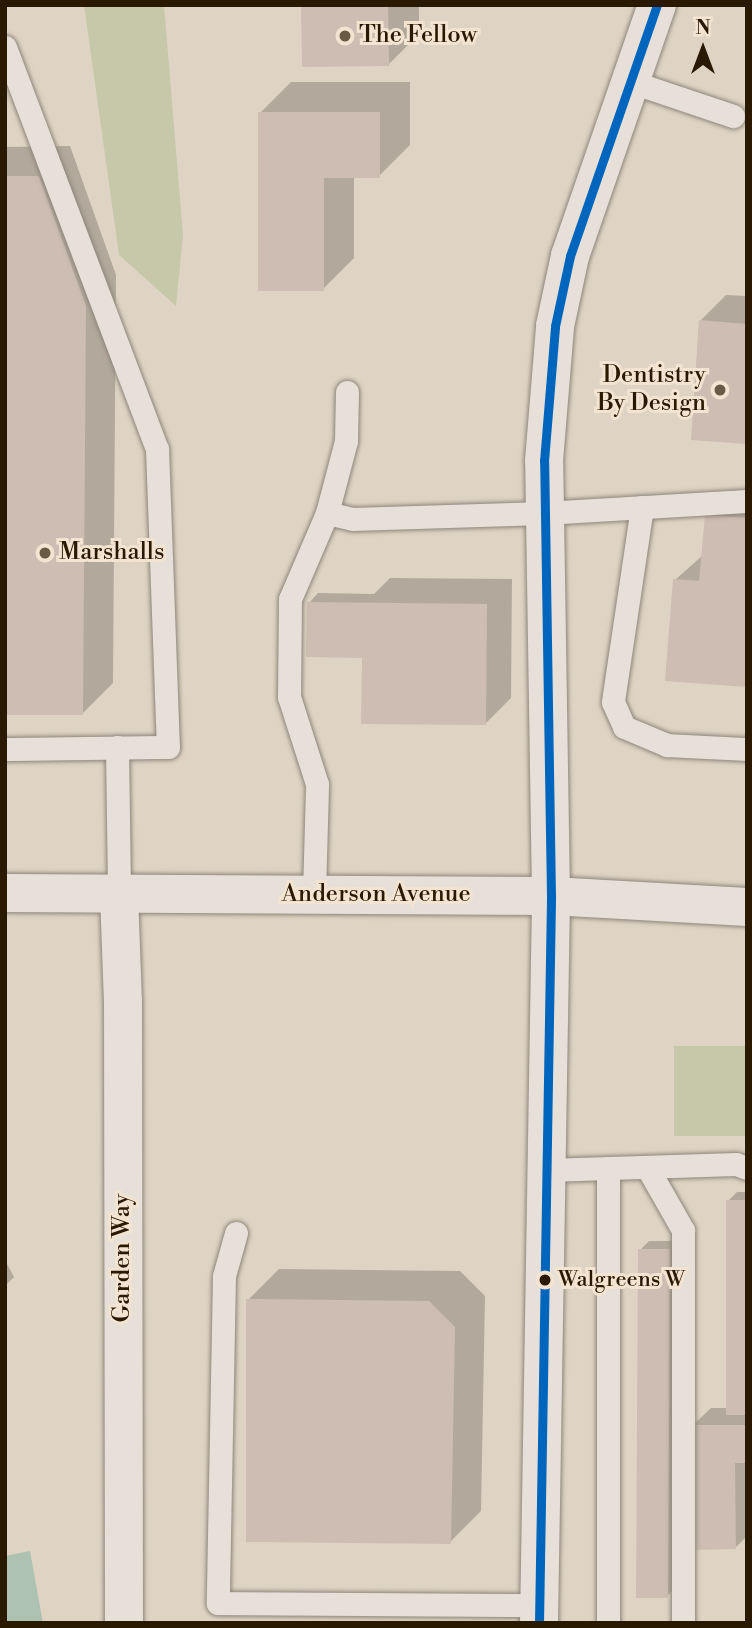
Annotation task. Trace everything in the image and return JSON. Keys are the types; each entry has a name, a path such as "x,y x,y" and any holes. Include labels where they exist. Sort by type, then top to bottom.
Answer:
{"street":[{"path":"539,1614 551,897 544,461 555,326 570,256 657,5"},
{"name":"Anderson Avenue","path":"5,893 551,897 747,907"},
{"name":"Garden Way","path":"119,894 122,1001 124,1623"}],"lane":[{"path":"5,47 157,450 168,747 5,749"},
{"path":"629,81 733,116"},
{"path":"314,894 317,784 289,697 290,599 327,513 346,441 347,392"},
{"path":"327,513 352,519 544,513 747,501"},
{"path":"642,508 613,702 624,727 667,745 747,749"},
{"path":"117,747 119,894"},
{"path":"546,1170 736,1164 747,1168"},
{"path":"647,1167 683,1230 683,1623"},
{"path":"608,1168 608,1623"},
{"path":"236,1234 224,1276 218,1602 539,1614"}],"shaded area":[{"path":"84,5 164,5 183,235 176,306 119,255"},
{"path":"674,1046 747,1046 747,1136 674,1136"},
{"path":"30,1551 43,1623 5,1623 5,1556"}],"building":[{"name":"The Fellow","path":"301,5 388,5 389,66 302,67"},
{"path":"258,112 380,112 380,178 324,178 324,291 258,291"},
{"name":"Marshalls","path":"5,176 39,176 86,306 83,715 5,715"},
{"name":"Dentistry By Design","path":"699,320 747,324 747,444 691,440"},
{"path":"705,515 747,518 747,687 665,681 673,579 699,581"},
{"path":"307,602 487,604 486,725 361,724 362,658 306,657"},
{"path":"726,1200 747,1200 747,1415 726,1415"},
{"path":"638,1249 670,1249 668,1598 636,1598"},
{"path":"246,1299 429,1301 455,1327 451,1544 246,1542"},
{"path":"691,1425 747,1425 747,1463 735,1463 736,1549 692,1550"}],"transit line":[{"path":"539,1623 551,896 544,461 555,326 570,256 657,5"}],"place":[{"name":"The Fellow","path":"345,36"},
{"name":"Dentistry By Design","path":"720,390"},
{"name":"Marshalls","path":"45,553"},
{"name":"Walgreens W","path":"545,1280"}]}
